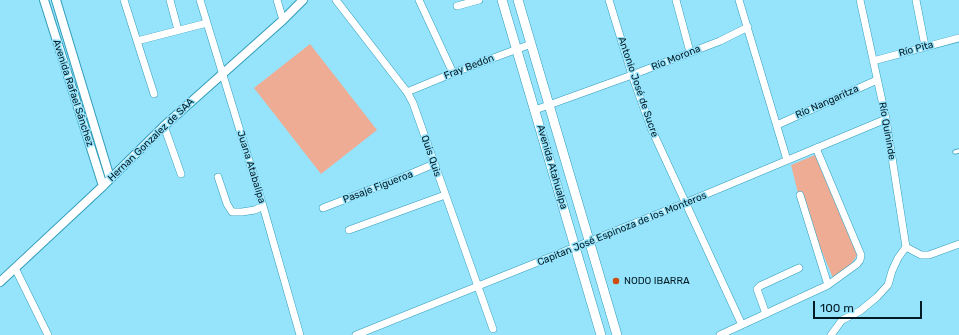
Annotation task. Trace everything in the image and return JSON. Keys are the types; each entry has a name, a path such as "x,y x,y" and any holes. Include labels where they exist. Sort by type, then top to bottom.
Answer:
{"main road":[{"name":"Avenida Atahualpa","path":"502,0 601,335"},
{"name":"Avenida Atahualpa","path":"518,0 617,335"}],"street":[{"name":"Avenida Rafael Sánchez","path":"44,0 103,186"},
{"name":"Avenida Rafael Sánchez","path":"56,0 110,178"},
{"path":"124,0 154,94"},
{"path":"170,0 178,30"},
{"name":"Juana Atabalipa","path":"200,0 263,206 300,335"},
{"path":"277,0 283,20"},
{"name":"Hernan Gonzalez de SAA","path":"0,282 103,186 164,126 283,20 303,0"},
{"name":"Quis Quis","path":"336,0 407,92 412,102 493,329"},
{"path":"419,0 453,73"},
{"path":"457,6 479,0"},
{"name":"Antonio José de Sucre","path":"610,0 632,76 651,128 742,325"},
{"path":"676,0 690,52"},
{"path":"739,0 787,160"},
{"name":"Río Quininde","path":"860,0 872,61 886,119 906,247"},
{"path":"916,0 925,46"},
{"path":"137,41 207,23"},
{"name":"Río Morona","path":"535,110 548,104 632,76 720,41 748,27"},
{"name":"Río Pita","path":"872,61 959,38"},
{"name":"Fray Bedón","path":"407,92 530,44"},
{"name":"Río Nangaritza","path":"777,125 877,80"},
{"name":"Capitan José Espinoza de los Monteros","path":"356,335 686,203 886,119"},
{"path":"164,126 181,174"},
{"path":"720,335 828,285 860,260 861,255 816,148"},
{"name":"Pasaje Figueroa","path":"323,208 415,173 434,164"},
{"path":"218,177 227,204 232,212 255,210 263,206"},
{"path":"349,230 445,195"},
{"path":"800,195 828,285"},
{"path":"831,335 842,320 860,311 877,297 888,285 898,258 906,247 921,255 929,255 959,244"},
{"path":"15,268 48,335"},
{"path":"766,314 757,289 760,286 799,268"}],"shaded area":[{"path":"310,44 377,130 321,174 254,88"},
{"path":"815,155 857,255 850,266 833,278 799,197 791,165"}],"place":[{"name":"NODO IBARRA","path":"616,281"}]}
